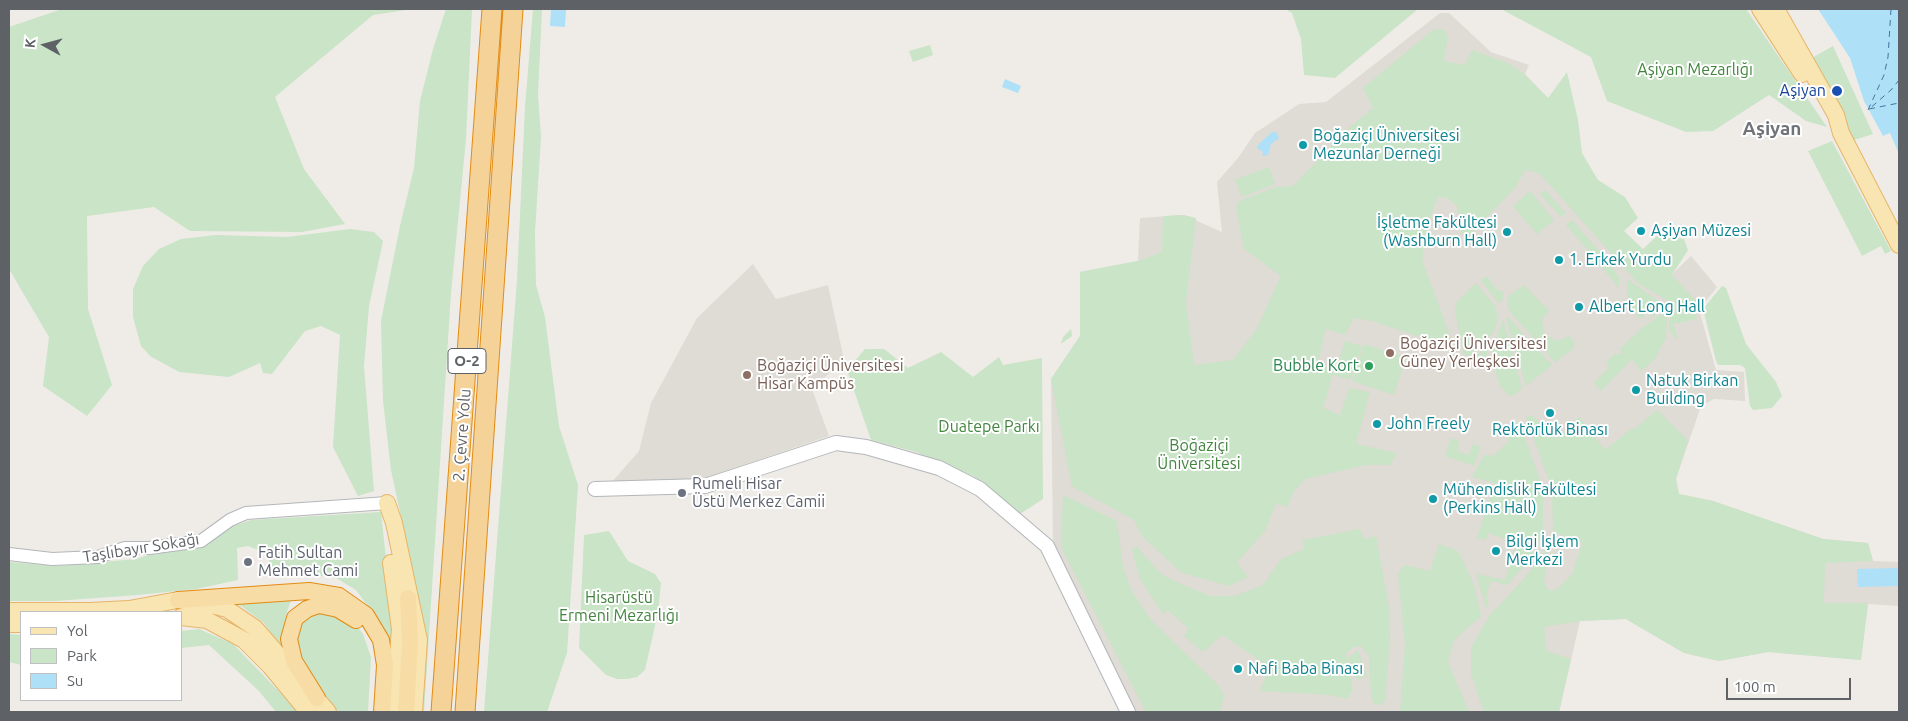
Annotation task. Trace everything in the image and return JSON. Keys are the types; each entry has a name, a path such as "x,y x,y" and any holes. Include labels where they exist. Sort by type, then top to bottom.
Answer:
{"highway":[{"name":"2. Çevre Yolu","path":"442,712 492,9"},
{"name":"2. Çevre Yolu","path":"465,712 513,9"},
{"path":"178,600 309,591 339,596 366,615 381,640 385,665 382,712"},
{"path":"406,712 410,642 408,598"},
{"path":"317,698 294,661 289,638 295,618 307,609 319,605 338,609 354,618 365,629 374,648 377,670 374,712"}],"main road":[{"path":"1760,9 1792,57 1830,125 1836,132 1841,133"},
{"path":"1776,9 1836,115 1841,133 1899,245"},
{"path":"595,489 705,486 836,443 866,447 939,468 980,489 1047,546 1128,712"},
{"path":"387,503 394,522 408,598 419,640 414,712"},
{"path":"387,503 387,526 400,629 393,712"},
{"path":"9,611 100,611 129,609 178,600 200,602 227,609 255,628 328,712"},
{"path":"182,617 207,620 244,640 270,666 308,712"}],"street":[{"name":"Taşlıbayır Sokağı","path":"9,554 52,559 98,557 126,548 148,548 201,541 230,520 246,513 387,503"}],"shaded area":[{"name":"Boğaziçi Üniversitesi Güney Yerleşkesi","path":"1440,13 1449,13 1491,52 1529,65 1525,74 1548,98 1614,255 1636,279 1661,285 1691,256 1717,287 1699,310 1716,370 1744,372 1745,401 1714,399 1701,406 1676,479 1679,494 1713,501 1823,539 1868,543 1873,561 1899,562 1899,606 1868,604 1861,660 1768,652 1719,661 1684,653 1626,619 1580,621 1559,712 1132,712 1053,546 1051,379 1080,336 1080,272 1138,261 1140,218 1184,215 1222,232 1217,182 1238,158 1255,133 1299,104 1326,102"},
{"name":"Boğaziçi Üniversitesi Hisar Kampüs","path":"753,264 776,299 828,285 844,360 812,389 829,436 702,479 611,483 639,451 651,403 697,318"}],"green space":[{"path":"62,9 413,9 373,15 275,97 304,169 345,224 302,232 190,231 154,207 87,216 88,309 112,385 87,416 43,386 49,337 9,269 9,27"},
{"path":"446,9 472,9 466,139 451,293 424,712 419,712 415,582 391,470 383,401 381,321 414,168 420,101 433,49"},
{"path":"533,9 542,9 538,95 541,137 535,232 536,285 545,317 559,426 578,485 567,653 547,712 484,712 517,280 525,107"},
{"path":"1285,9 1418,9 1335,78 1304,75 1301,39 1292,13"},
{"name":"Aşiyan Mezarlığı","path":"1501,9 1746,9 1827,127 1806,121 1769,95 1713,131 1686,132 1607,101 1591,57"},
{"name":"Boğaziçi Üniversitesi","path":"1443,29 1448,36 1444,61 1465,65 1472,50 1510,64 1524,74 1548,98 1567,72 1578,120 1582,153 1598,180 1625,197 1638,218 1624,231 1643,249 1658,235 1684,239 1688,250 1672,275 1698,303 1693,310 1697,319 1673,324 1678,340 1670,332 1669,322 1673,310 1669,304 1644,323 1667,300 1639,284 1539,173 1525,170 1515,188 1464,240 1457,206 1449,199 1438,196 1427,226 1422,260 1452,341 1447,346 1372,321 1354,318 1345,335 1326,329 1317,364 1334,370 1323,408 1340,415 1349,388 1370,392 1356,444 1397,453 1390,465 1366,465 1305,479 1294,491 1287,507 1276,503 1265,531 1237,562 1248,577 1229,586 1182,573 1142,536 1134,520 1072,486 1051,379 1080,336 1080,272 1138,261 1162,252 1163,216 1184,215 1196,218 1186,302 1194,365 1233,360 1256,330 1281,276 1244,249 1236,208 1239,201 1276,187 1293,186 1350,127 1373,108 1363,88 1433,30"},
{"path":"930,45 933,55 913,62 909,51"},
{"path":"1833,46 1873,134 1851,141 1810,59"},
{"path":"1832,141 1891,251 1885,254 1881,246 1862,256 1808,151"},
{"path":"1269,167 1275,184 1242,197 1235,180"},
{"path":"1545,190 1566,213 1561,217 1540,194"},
{"path":"1530,191 1554,220 1537,234 1513,206"},
{"path":"1572,220 1600,252 1594,257 1566,225"},
{"path":"350,229 374,232 383,241 369,306 364,366 374,491 358,496 333,447 340,335 321,326 305,331 272,374 263,373 260,363 229,377 179,372 150,356 141,346 133,317 133,289 143,266 159,249 181,239 216,235 287,237"},
{"path":"1605,259 1619,277 1619,288 1600,265"},
{"path":"1487,276 1496,289 1504,293 1502,301 1498,303 1481,280"},
{"path":"1627,279 1660,302 1640,319 1628,304"},
{"path":"1476,283 1495,306 1498,319 1494,332 1468,357 1464,354 1455,312 1456,303"},
{"path":"1524,285 1549,311 1542,319 1544,334 1557,341 1569,336 1575,342 1572,350 1555,362 1510,312 1507,302 1509,296"},
{"path":"1722,286 1726,288 1746,344 1776,382 1782,396 1772,408 1753,410 1750,406 1745,368 1740,365 1718,365 1716,361 1703,309"},
{"path":"1667,310 1666,338 1654,360 1641,371 1632,359 1601,391 1594,382 1609,368 1607,361 1616,353 1619,355 1622,352 1620,349 1642,328"},
{"path":"1508,317 1552,365 1526,386 1506,318"},
{"path":"1503,319 1522,389 1510,397 1500,386 1495,370 1488,365"},
{"path":"1071,329 1072,336 1061,344 1063,337"},
{"path":"1345,341 1362,346 1350,380 1334,375"},
{"path":"1491,341 1483,365 1472,361"},
{"path":"1364,344 1406,357 1394,395 1352,381"},
{"name":"Duatepe Parkı","path":"865,349 884,349 908,368 941,352 973,377 999,357 1003,365 1042,358 1043,499 1020,514 973,476 916,452 871,440 847,370"},
{"path":"1657,410 1688,440 1676,479 1679,494 1713,501 1823,539 1868,543 1873,561 1825,563 1824,603 1868,603 1861,660 1768,652 1719,661 1684,653 1626,619 1579,621 1544,627 1546,651 1571,659 1559,712 1484,712 1471,674 1471,648 1489,616 1522,581 1543,554 1547,540 1550,540 1544,582 1547,589 1555,591 1573,573 1582,543 1553,532 1552,489 1526,417 1532,415 1556,439 1579,417 1605,450 1632,428 1635,429"},
{"path":"1519,421 1543,489 1543,533 1530,559 1507,585 1493,581 1490,583 1486,597 1489,605 1486,608 1476,574 1505,580 1517,543 1488,533 1486,540 1477,538 1495,483 1472,477 1484,455 1493,456 1508,442 1510,426"},
{"path":"1451,438 1460,441 1457,451 1469,455 1472,444 1481,447 1474,466 1445,456"},
{"path":"1063,495 1117,521 1123,568 1132,592 1152,621 1219,686 1224,696 1220,712 1146,712 1061,547"},
{"path":"381,512 394,633 389,700 378,620 356,590 336,578 298,573 275,574 266,553 248,546 237,548 238,580 196,589 138,595 55,601 9,601 9,562 58,566 136,559 251,520"},
{"path":"1360,529 1364,539 1376,536 1389,607 1390,641 1385,700 1380,705 1374,704 1371,695 1369,656 1361,646 1354,647 1346,653 1353,689 1347,699 1331,695 1260,691 1269,667 1222,635 1203,652 1184,636 1188,628 1168,610 1163,614 1140,579 1132,550 1136,546 1161,574 1183,585 1211,596 1235,596 1263,585 1281,559 1304,549 1303,540"},
{"name":"Hisarüstü Ermeni Mezarlığı","path":"609,531 628,561 655,574 661,583 658,612 645,670 637,677 627,679 617,679 606,675 579,648 584,535"},
{"path":"1439,544 1458,551 1474,585 1481,616 1454,640 1448,662 1469,712 1400,712 1405,645 1398,573 1405,565 1430,571"},
{"path":"221,600 291,600 286,615 284,642 291,662 264,623 241,606"},
{"path":"321,608 353,621 363,634 371,657 368,712 339,712 323,696 297,659 297,622"},
{"path":"199,629 233,644 299,712 276,712 259,691 209,645 182,648 182,631"},
{"path":"9,634 20,635 20,665 9,662"},
{"path":"1358,650 1367,676 1357,680 1348,658"}],"water":[{"path":"551,9 566,9 565,27 550,26"},
{"path":"1818,9 1899,9 1899,154 1890,133 1883,136 1864,101 1850,58"},
{"path":"1005,79 1021,86 1018,93 1002,87"},
{"path":"1272,132 1276,132 1279,138 1271,144 1268,155 1262,156 1263,152 1257,148 1258,145"},
{"path":"1899,568 1899,586 1858,587 1857,569"}],"ferry route":[{"path":"1891,9 1888,57 1884,75 1868,110 1891,90 1899,80"},
{"path":"1869,109 1899,103"}],"place":[{"name":"Aşiyan","path":"1837,91"},
{"name":"Boğaziçi Üniversitesi Mezunlar Derneği","path":"1303,145"},
{"name":"Aşiyan Müzesi","path":"1641,231"},
{"name":"İşletme Fakültesi (Washburn Hall)","path":"1507,232"},
{"name":"1. Erkek Yurdu","path":"1559,260"},
{"name":"Albert Long Hall","path":"1579,307"},
{"name":"Boğaziçi Üniversitesi Güney Yerleşkesi","path":"1390,353"},
{"name":"Bubble Kort","path":"1369,366"},
{"name":"Boğaziçi Üniversitesi Hisar Kampüs","path":"747,375"},
{"name":"Natuk Birkan Building","path":"1636,390"},
{"name":"Rektörlük Binası","path":"1550,413"},
{"name":"John Freely","path":"1377,424"},
{"name":"Rumeli Hisar Üstü Merkez Camii","path":"682,493"},
{"name":"Mühendislik Fakültesi (Perkins Hall)","path":"1433,499"},
{"name":"Bilgi İşlem Merkezi","path":"1496,551"},
{"name":"Fatih Sultan Mehmet Cami","path":"248,562"},
{"name":"Nafi Baba Binası","path":"1238,669"}],"district":[{"name":"Aşiyan","path":"1772,129"}]}
